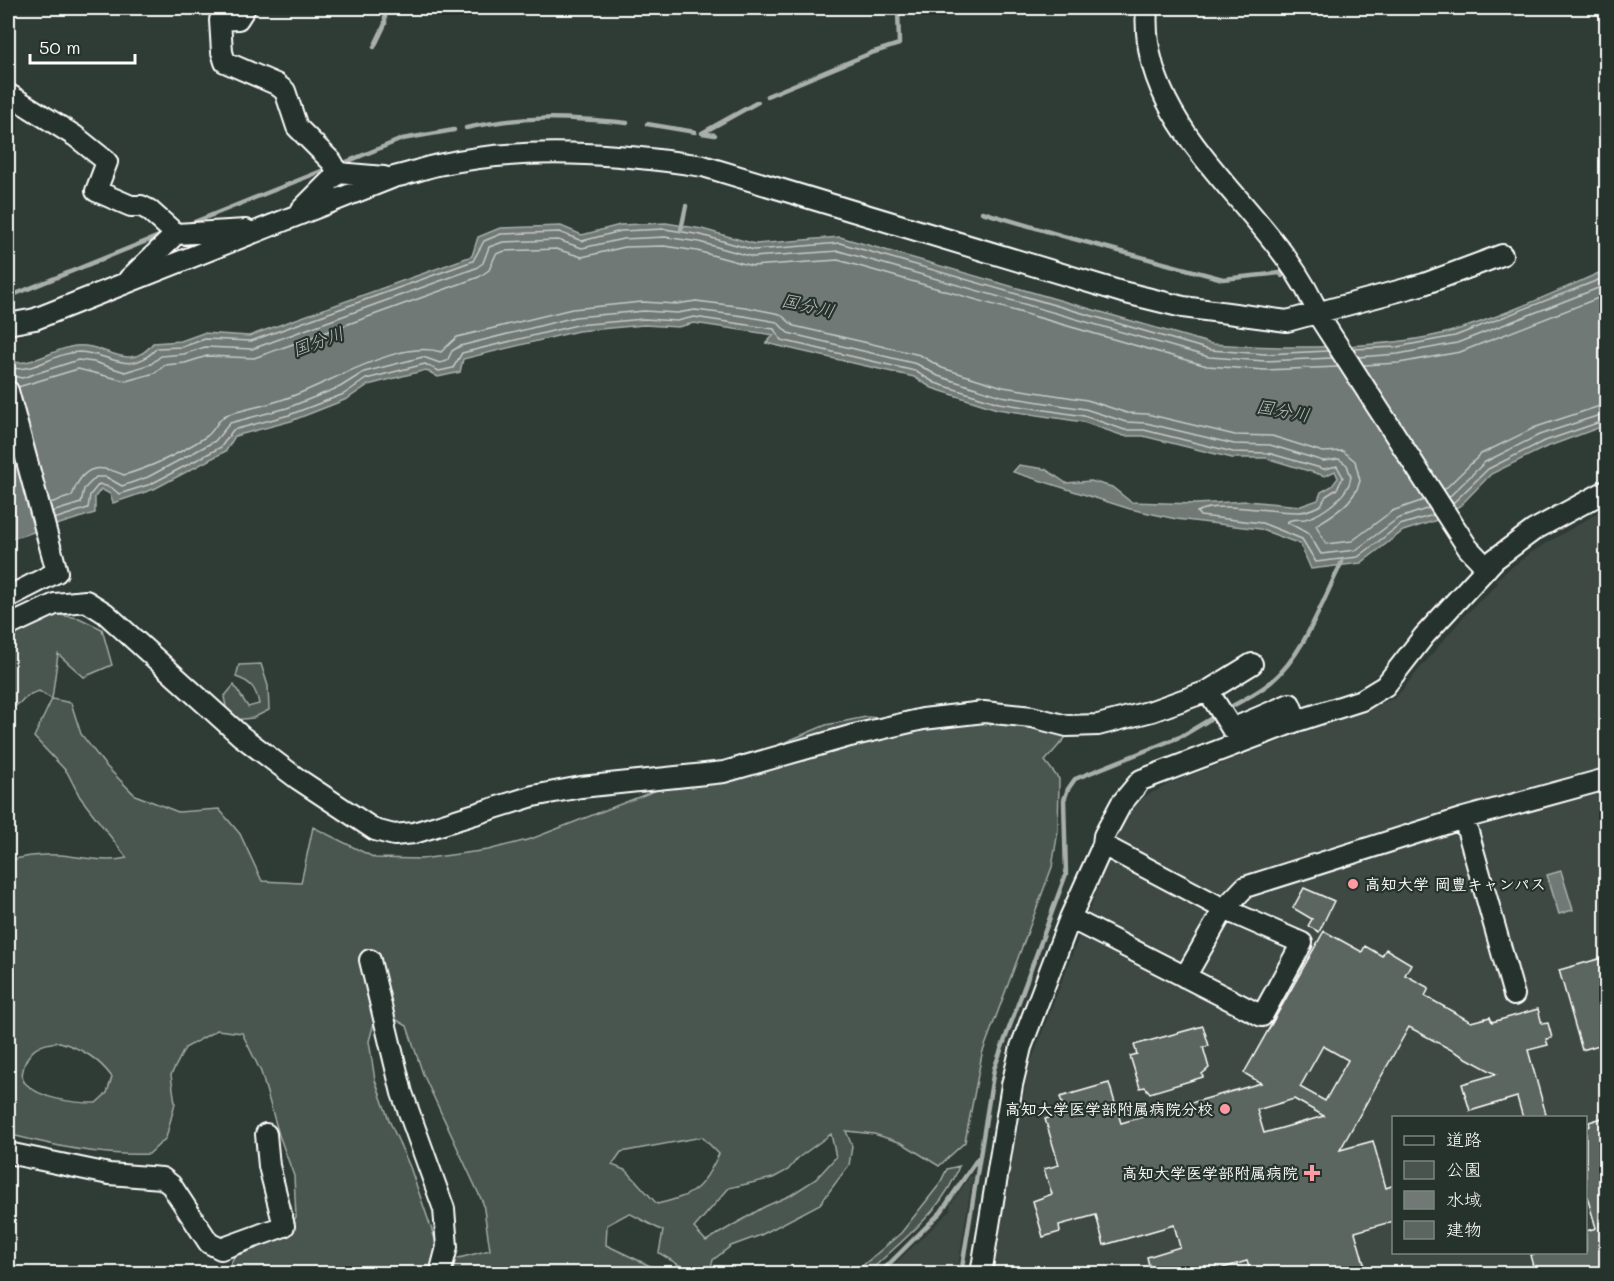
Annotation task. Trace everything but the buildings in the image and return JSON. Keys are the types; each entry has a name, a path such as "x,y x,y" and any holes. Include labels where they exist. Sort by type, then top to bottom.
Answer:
{"street":[{"path":"245,8 238,19 220,20 223,58 232,67 268,80 285,91 297,127 332,162 338,173"},
{"path":"1147,8 1147,46 1154,74 1163,94 1206,161 1275,241 1312,298 1319,315 1468,548 1487,568"},
{"path":"8,94 75,136 107,162 96,191 130,206 141,206 149,210 176,234"},
{"path":"8,324 35,319 394,177 438,165 475,159 570,152 641,156 703,166 1110,288 1183,307 1287,321 1319,315 1424,284 1502,255"},
{"path":"293,217 338,173 394,177"},
{"path":"126,284 135,272 176,234 261,230"},
{"path":"8,391 56,568"},
{"path":"981,1274 1018,1057 1070,918 1103,844 1104,836 1121,804 1141,780 1298,721 1362,700 1385,686 1424,636 1495,559 1534,530 1606,491"},
{"path":"8,582 56,568"},
{"path":"8,597 56,568"},
{"path":"8,626 54,604 86,602 105,614 250,743 298,779 375,830 394,835 414,834 533,796 581,787 724,772 850,736 922,719 984,712 1032,717 1067,726 1098,724 1212,697 1252,664"},
{"path":"1212,697 1232,729 1290,704 1298,721"},
{"path":"1185,977 1224,909 1245,887 1464,818 1606,779"},
{"path":"1464,818 1514,995"},
{"path":"1070,918 1262,1016 1302,943 1224,909 1103,844"},
{"path":"370,960 402,1093 444,1209 447,1247 440,1274"},
{"path":"8,1153 110,1174 162,1178 171,1185 209,1243 220,1249 284,1226 269,1166 266,1134"}],"shaded area":[{"name":"高知大学 岡豊キャンパス","path":"1606,508 1606,1273 993,1274 1028,1069 1125,817 1142,798 1170,783 1395,698 1464,616 1498,583 1495,580 1530,553"},
{"path":"970,1176 976,1177 972,1180 957,1273 885,1273 950,1211 951,1204"}],"green space":[{"path":"40,612 79,618 102,629 112,665 84,677 58,654 52,699 39,691 31,694 8,712 8,627"},
{"path":"261,664 268,686 269,710 253,718 234,720 227,711 224,697 234,685 248,707 259,704 252,686 236,677 239,665"},
{"path":"52,699 71,703 81,734 105,765 135,795 178,812 219,809 240,834 262,881 301,883 313,827 375,858 421,859 488,850 531,839 680,781 754,761 778,745 826,725 866,717 908,720 1021,720 1066,737 1045,761 1059,779 1058,831 1052,867 982,1054 965,1142 939,1166 902,1143 874,1134 846,1131 852,1146 849,1165 820,1204 761,1235 731,1246 713,1260 709,1273 692,1273 659,1253 663,1231 629,1213 607,1225 606,1245 665,1273 228,1274 231,1262 241,1249 280,1234 296,1217 294,1176 279,1135 261,1072 242,1033 217,1030 185,1048 171,1075 175,1103 166,1138 149,1154 78,1149 8,1134 8,861 47,855 102,860 127,858 80,797 67,772 34,737","holes":["378,1009 407,1026 423,1074 483,1203 490,1250 443,1262 410,1167 389,1120 375,1080 369,1041","60,1042 82,1051 101,1064 112,1077 107,1093 96,1103 49,1097 32,1089 24,1081 23,1070 31,1053 41,1046","831,1134 836,1157 816,1179 706,1241 694,1228 729,1188 773,1178 788,1170 798,1158","702,1137 719,1154 696,1189 681,1197 657,1204 627,1171 612,1165 621,1152"]},
{"path":"959,1166 943,1197 920,1224 868,1273 854,1273 901,1233 939,1185 947,1169"}],"water":[{"name":"国分川","path":"666,223 702,229 755,244 840,237 1212,344 1240,346 1333,347 1426,337 1492,318 1606,270 1606,425 1544,448 1491,474 1461,505 1437,520 1403,531 1361,563 1311,569 1300,544 1260,529 1176,519 1130,509 1013,472 1019,465 1045,469 1066,483 1091,481 1112,487 1131,502 1196,504 1247,501 1301,506 1318,500 1321,492 1332,486 1338,478 1335,471 1325,476 1266,458 1232,458 1143,436 1124,436 1083,422 997,409 932,388 914,377 766,343 774,335 694,323 678,327 644,325 578,331 463,359 460,372 438,377 426,370 368,385 347,399 291,421 235,436 226,451 154,489 113,503 110,494 101,489 95,497 95,513 8,540 8,361 25,362 75,346 96,348 126,357 144,352 153,343 181,341 203,333 249,336 472,256 478,237 500,228 561,226 582,235 620,225"},
{"path":"1561,871 1573,910 1559,914 1547,875"}],"waterway":[{"path":"374,47 385,24 385,8"},
{"path":"767,96 871,53 899,44 898,8"},
{"path":"702,133 758,102"},
{"path":"466,128 546,118 627,123"},
{"path":"647,124 695,132"},
{"path":"339,165 402,139 454,130"},
{"path":"702,133 715,135"},
{"path":"187,225 329,168"},
{"path":"681,230 686,206"},
{"path":"982,212 1223,279 1281,273 1282,276"},
{"path":"8,297 164,234"},
{"path":"1227,709 1261,690 1283,670 1294,656 1342,562"},
{"path":"961,1274 994,1069 1066,874 1064,800 1068,789 1075,779 1182,736 1217,715"},
{"path":"879,1274 941,1212 978,1158"}],"place":[{"name":"高知大学 岡豊キャンパス","path":"1353,884"},
{"name":"高知大学医学部附属病院分校","path":"1225,1109"},
{"name":"高知大学医学部附属病院","path":"1312,1173"}]}
